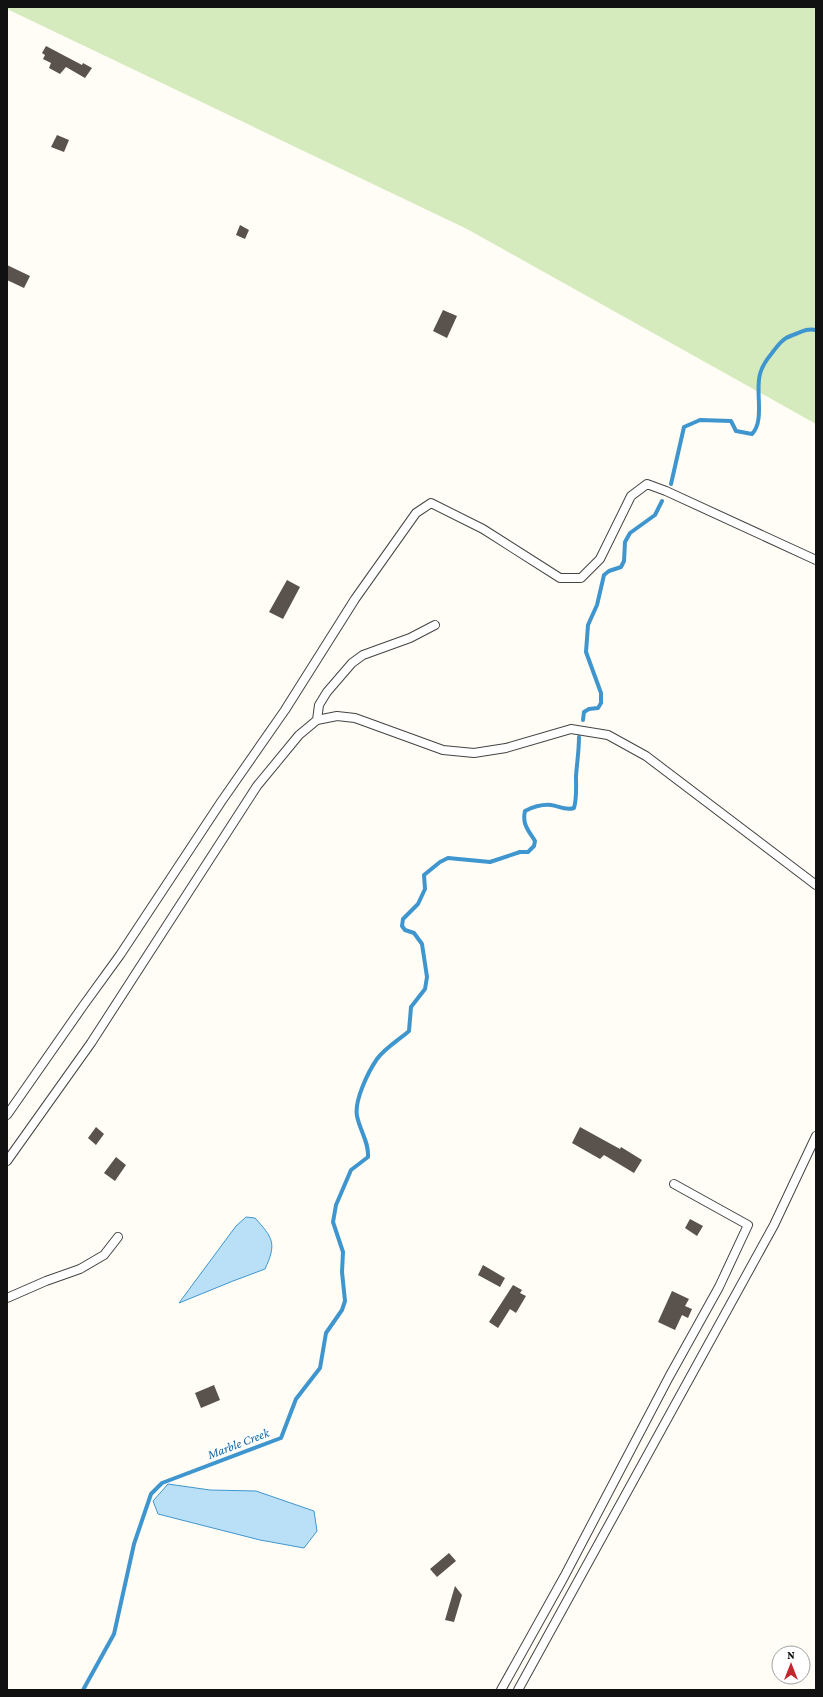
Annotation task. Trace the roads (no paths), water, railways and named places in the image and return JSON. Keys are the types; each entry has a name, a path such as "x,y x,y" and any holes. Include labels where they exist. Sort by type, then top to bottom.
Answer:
{"lane":[{"path":"7,1115 120,955 221,802 285,710 355,598 416,513 431,503 483,529 560,578 581,578 600,560 631,496 647,484 666,491 816,560"},
{"path":"317,720 319,705 327,692 352,663 363,656 410,638 435,625"},
{"path":"7,1161 91,1043 257,786 299,735 317,720 337,716 355,718 443,750 474,753 506,748 571,729 608,735 646,756 816,885"},
{"path":"518,1690 774,1225 816,1136"},
{"path":"501,1690 604,1503 669,1377 719,1286 748,1225 674,1184"},
{"path":"7,1298 46,1281 80,1269 104,1255 118,1238"}],"water":[{"path":"246,1217 255,1218 266,1231 271,1241 271,1253 265,1269 179,1303 236,1226"},
{"path":"168,1484 210,1490 256,1491 314,1511 317,1531 304,1548 260,1540 158,1514 153,1501"}],"waterway":[{"name":"Marble Creek","path":"671,484 684,427 700,420 731,421 736,431 752,434 758,422 758,389 761,371 768,358 789,336 804,331 816,330"},
{"name":"Marble Creek","path":"583,720 584,712 589,709 598,708 601,703 601,693 586,652 588,625 597,605 604,575 609,571 621,567 624,561 625,542 630,533 655,515 662,501"},
{"name":"Marble Creek","path":"83,1690 114,1634 134,1544 151,1494 162,1483 281,1438 296,1399 320,1368 326,1333 342,1310 345,1301 342,1272 343,1252 333,1222 336,1205 351,1170 368,1157 366,1141 357,1116 360,1095 366,1079 380,1055 409,1031 411,1007 425,989 427,977 422,944 414,933 405,930 402,926 403,919 418,904 425,889 424,875 440,862 448,858 490,862 520,852 528,852 534,846 535,841 525,823 525,811 544,805 568,809 574,808 579,737"}]}
